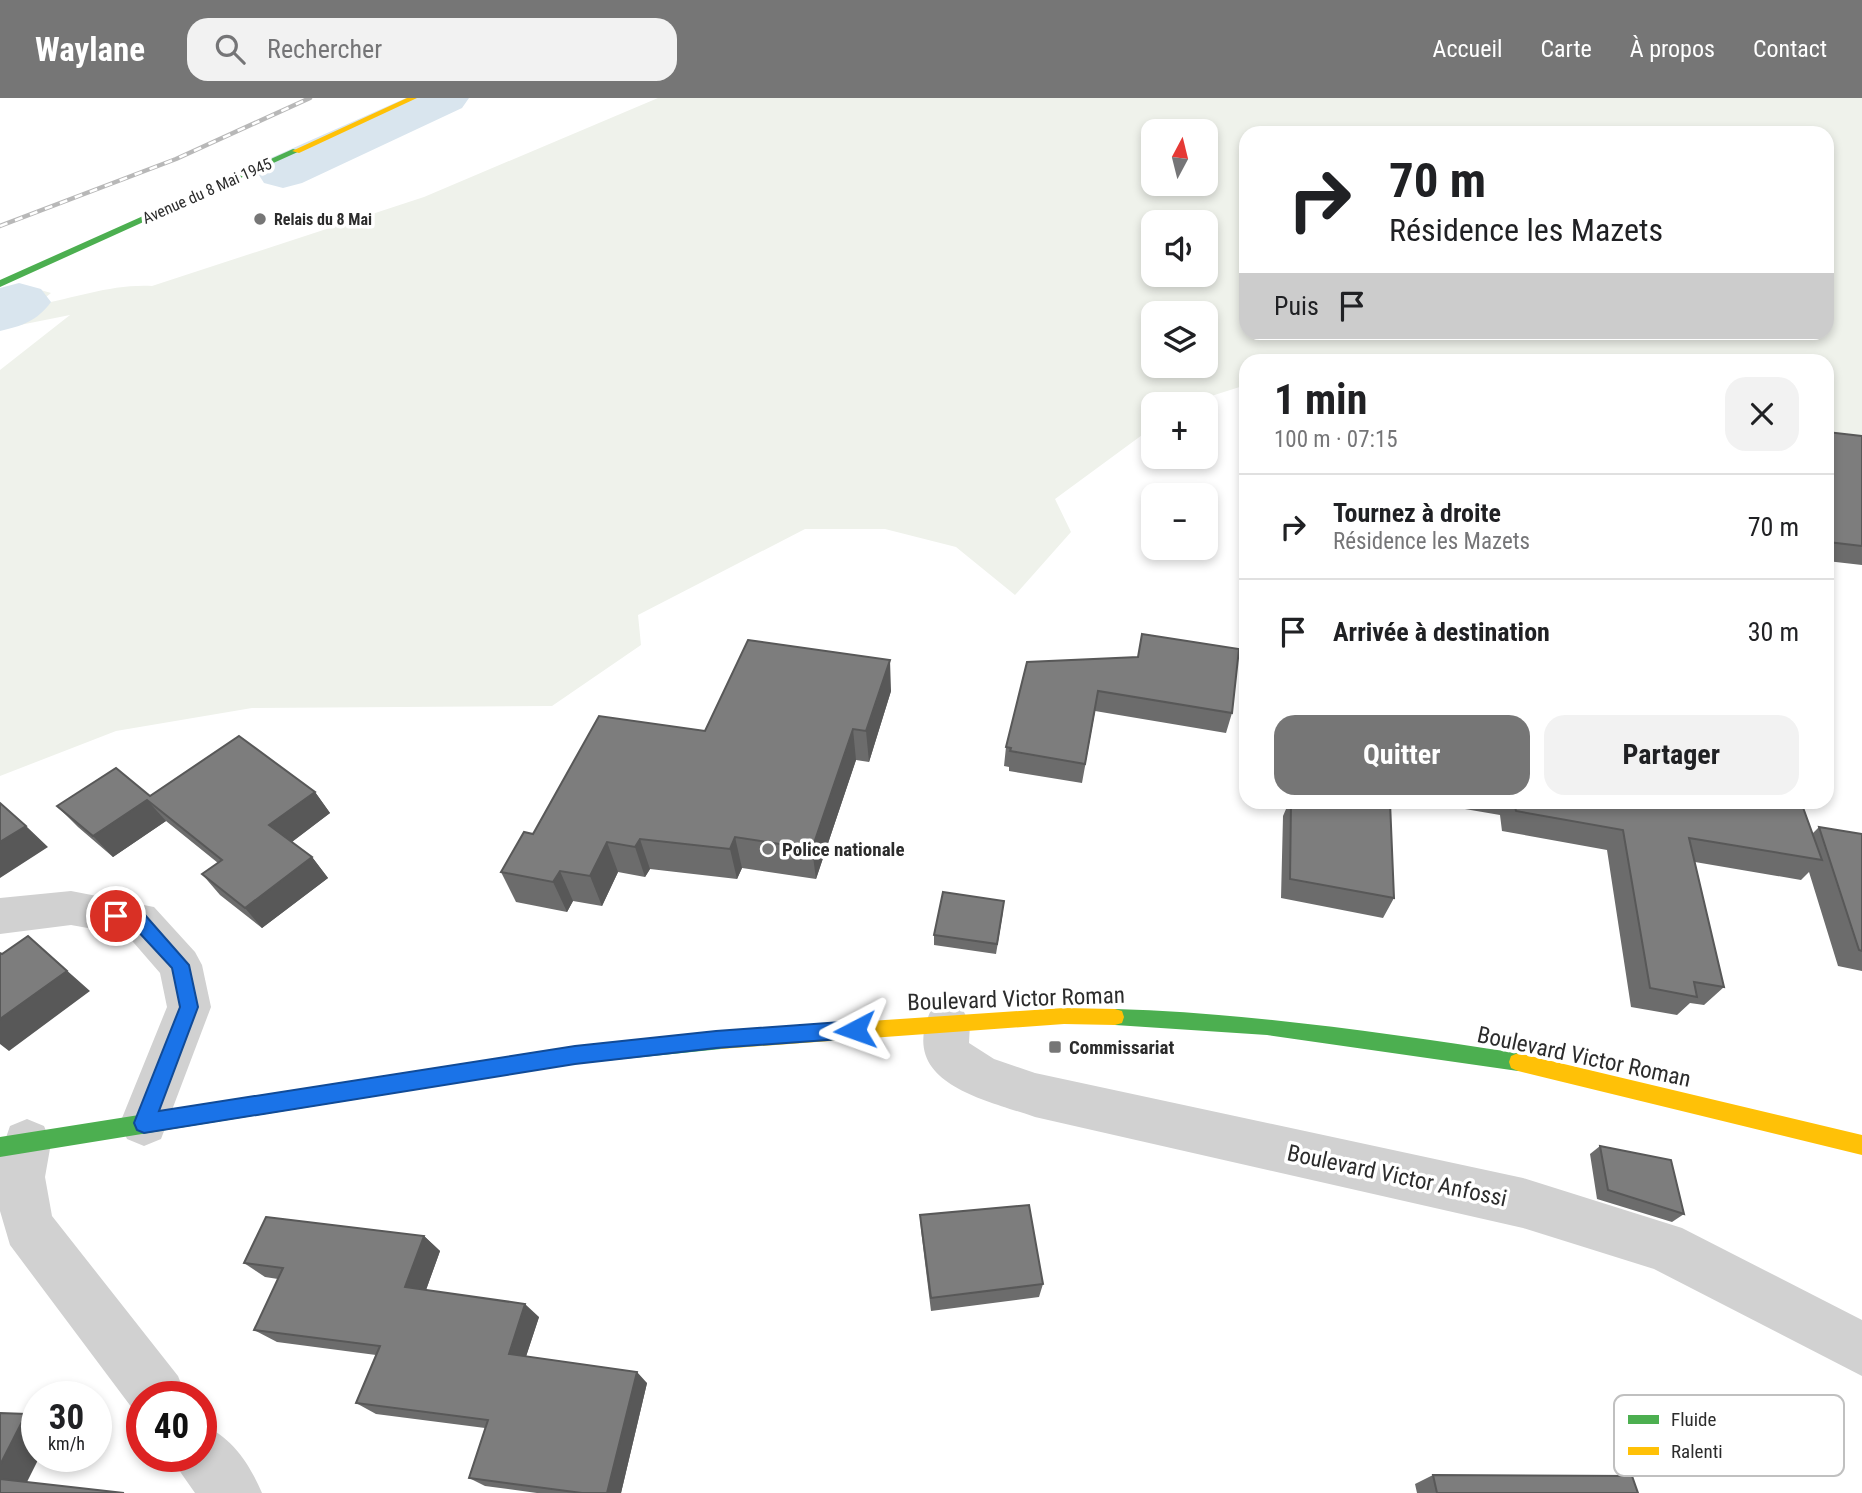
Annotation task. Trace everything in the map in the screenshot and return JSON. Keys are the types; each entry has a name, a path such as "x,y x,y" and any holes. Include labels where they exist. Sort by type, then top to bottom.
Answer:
{"street":[{"name":"Avenue du 8 Mai 1945","path":"0,284 413,98"},
{"path":"0,916 71,908 139,920 180,965 189,1007 144,1123"},
{"name":"Boulevard Victor Roman","path":"13,1145 575,1055 716,1040 1064,1016 1201,1018 1333,1033 1518,1062 1862,1145"},
{"name":"Boulevard Victor Anfossi","path":"947,1024 946,1053 980,1076 1035,1095 1137,1120 1549,1210 1664,1246 1862,1349"},
{"path":"13,1145 28,1227 146,1381"},
{"path":"216,1472 232,1493"}],"shaded area":[{"path":"658,98 1862,98 1862,440 1834,437 1834,354 1239,354 1239,387 1218,394 1141,392 1141,436 1055,499 1071,532 1015,595 956,547 885,529 805,529 638,615 641,645 552,706 252,708 116,731 0,776 0,370 70,315 0,329 0,295 23,285 51,293 36,305 108,289 152,286 424,197"}],"building":[{"path":"1834,433 1862,436 1862,546 1834,543"},
{"path":"1142,634 1239,649 1232,713 1098,691 1085,764 1010,751 1011,748 1006,747 1027,662 1138,657"},
{"path":"748,640 890,660 866,731 853,729 812,849 735,837 730,849 640,839 635,847 607,842 590,876 560,871 553,882 501,872 524,832 533,834 599,716 705,731"},
{"path":"239,736 315,792 269,825 312,857 245,908 202,874 222,860 147,800 93,836 57,806 116,768 150,796"},
{"path":"0,803 26,826 0,842"},
{"path":"1291,809 1390,809 1394,898 1290,879"},
{"path":"1804,809 1822,860 1689,838 1724,987 1694,982 1697,997 1650,988 1623,830 1516,811"},
{"path":"1819,827 1862,834 1862,951 1859,950"},
{"path":"943,892 1004,901 997,944 934,935"},
{"path":"28,936 67,971 0,1019 0,953"},
{"path":"1600,1146 1671,1160 1684,1214 1608,1190"},
{"path":"1029,1205 1043,1284 931,1298 920,1215"},
{"path":"266,1217 424,1236 405,1287 525,1304 509,1354 637,1372 607,1493 582,1493 469,1478 488,1420 356,1403 380,1346 254,1330 283,1268 244,1263"},
{"path":"0,1413 21,1414 21,1424 0,1465"},
{"path":"1433,1475 1632,1476 1638,1493 1437,1493"},
{"path":"0,1479 124,1493 0,1493"}],"waterway":[{"path":"283,172 445,98"},
{"path":"0,312 19,302"}],"railway":[{"path":"0,226 176,159 310,98"}],"traffic: fast":[{"path":"0,284 296,151"},
{"path":"1115,1017 1267,1027 1518,1062"},
{"path":"0,1147 575,1055 721,1040"}],"traffic: slow":[{"path":"296,151 413,98"},
{"path":"721,1040 1064,1016 1115,1017"},
{"path":"1518,1062 1862,1145"}],"place":[{"name":"Relais du 8 Mai","path":"260,219"},
{"name":"Police nationale","path":"768,849"},
{"name":"Commissariat","path":"1055,1047"}],"route":[{"path":"116,916 139,920 180,965 189,1007 144,1123 575,1055 716,1040 855,1030"}]}
